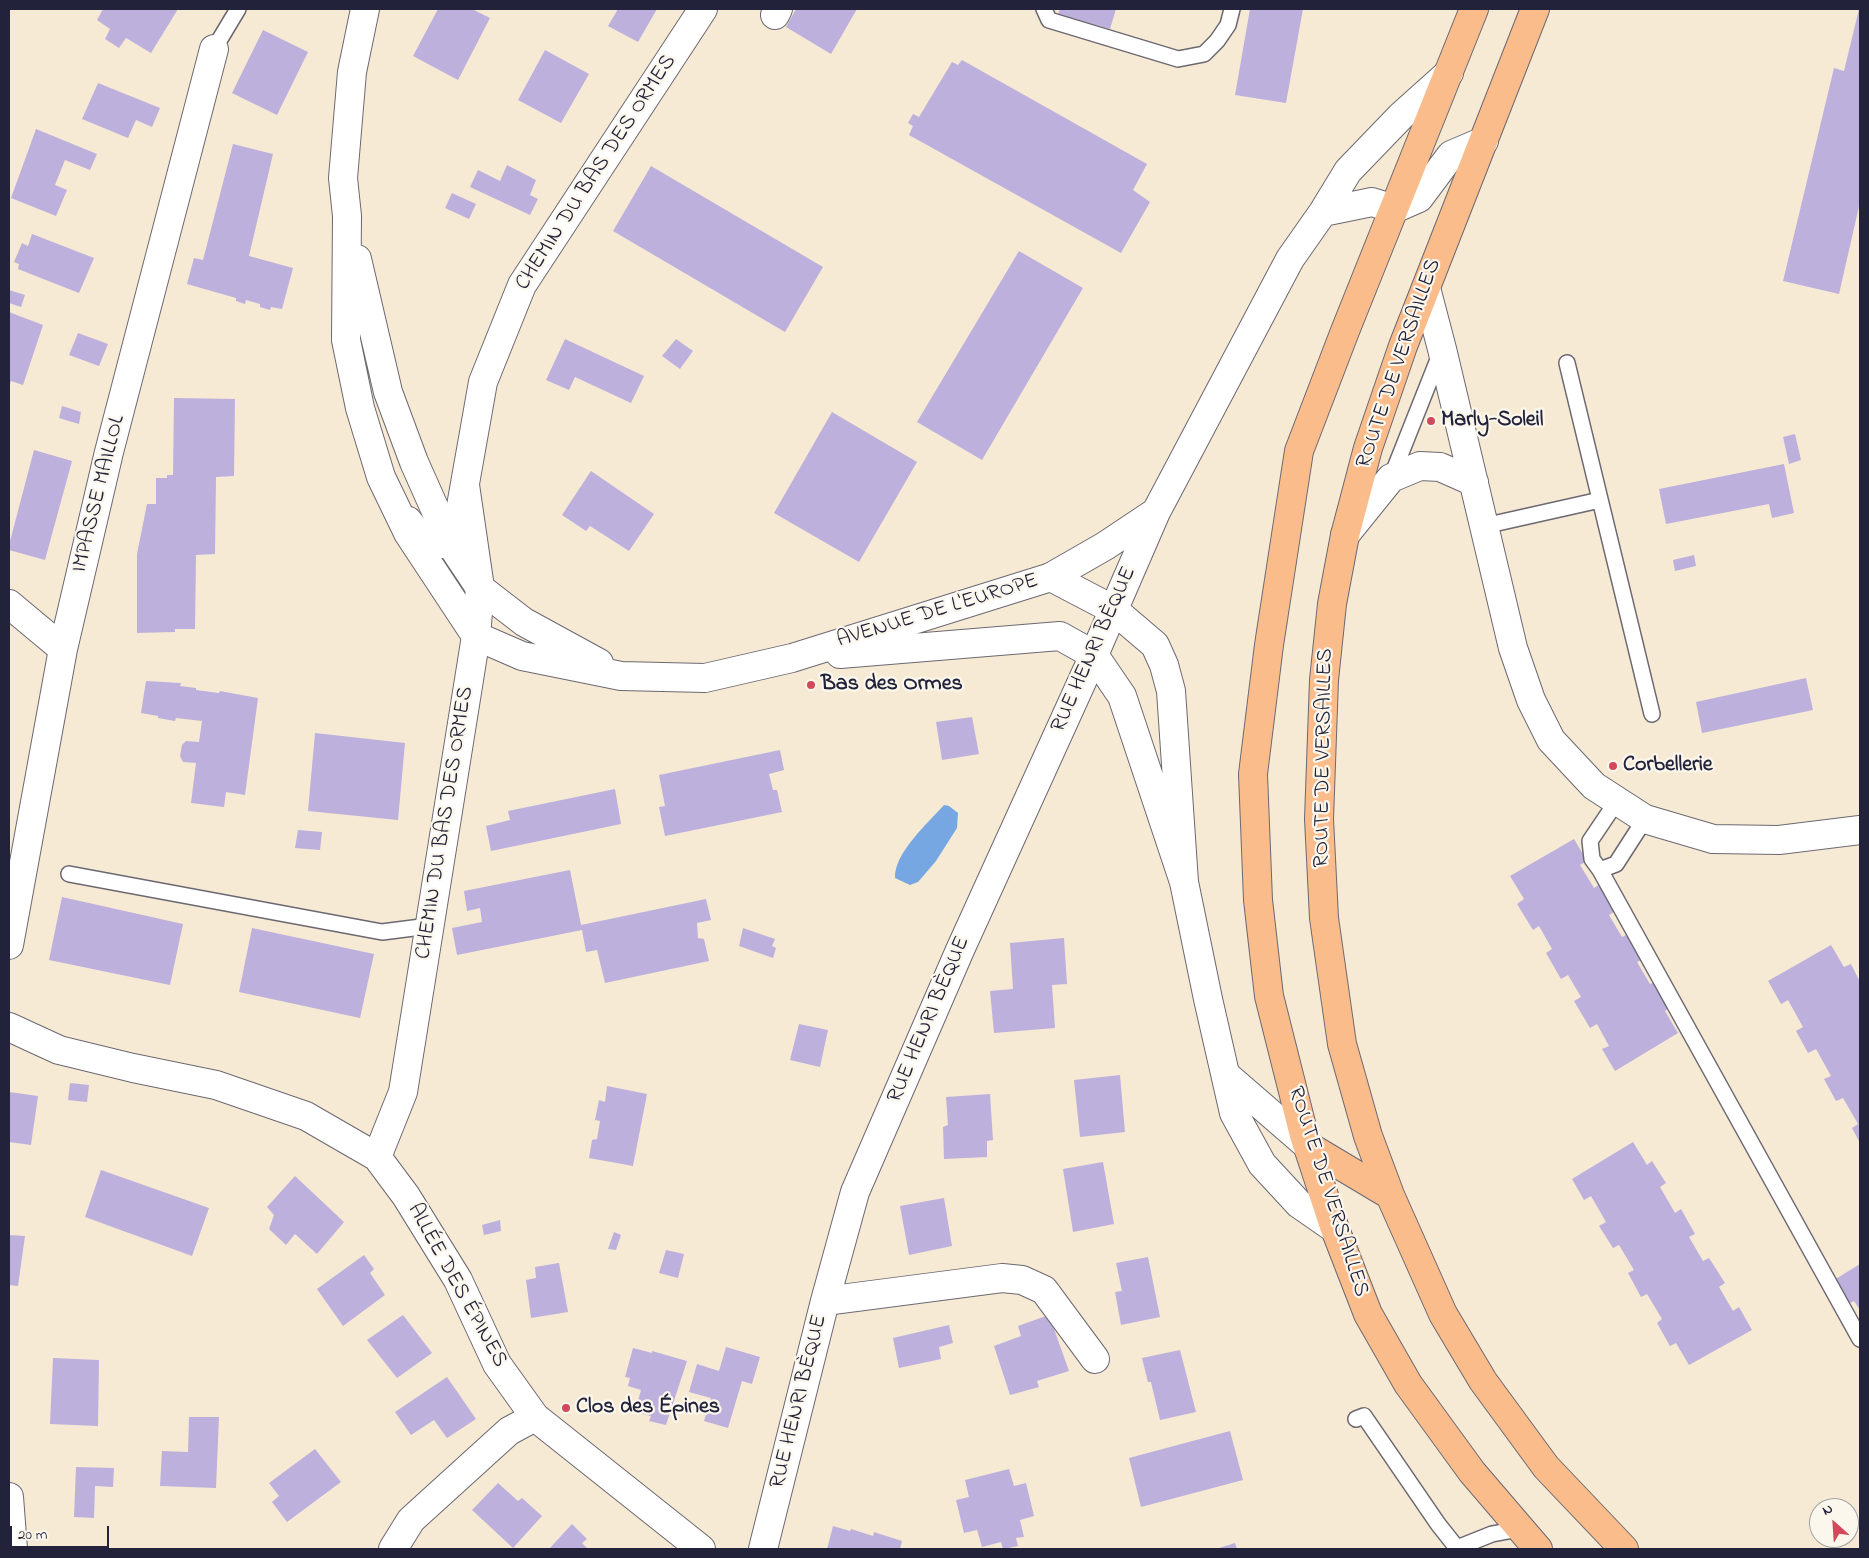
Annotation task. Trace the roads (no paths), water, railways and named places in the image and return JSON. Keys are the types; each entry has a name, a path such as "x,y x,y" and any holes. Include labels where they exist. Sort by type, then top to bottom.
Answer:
{"main road":[{"name":"ROUTE DE VERSAILLES","path":"1474,9 1449,73 1383,205 1299,451 1269,645 1253,774 1258,900 1269,996 1308,1146 1335,1229 1368,1314 1408,1384 1472,1472 1538,1549"},
{"name":"ROUTE DE VERSAILLES","path":"1535,9 1403,346 1368,448 1345,535 1332,604 1324,680 1319,819 1324,918 1342,1044 1368,1136 1390,1195 1443,1314 1483,1381 1546,1467 1624,1549"},
{"path":"1308,1146 1390,1195"}],"street":[{"name":"AVENUE DE L'EUROPE","path":"365,9 352,72 343,178 347,216 346,340 360,408 381,477 392,503 423,557 476,636 522,656 621,676 705,678 792,658 1051,577 1114,610 1155,645 1164,665 1171,691 1184,882"},
{"name":"CHEMIN DU BAS DES ORMES","path":"450,543 458,523 482,382 522,285 703,9"},
{"name":"IMPASSE MAILLOL","path":"9,945 63,649 109,452 214,49"},
{"name":"RUE HENRI BÈQUE","path":"763,1549 825,1301 856,1192 960,950 1114,610 1156,512 1290,259 1323,212 1348,171 1401,116 1449,73"},
{"path":"1323,212 1383,205 1418,198 1450,155 1484,141"},
{"path":"1348,171 1383,205"},
{"name":"AVENUE DE L'EUROPE","path":"347,216 388,392 414,462 450,543 480,588 524,622 621,676"},
{"path":"1426,288 1513,648 1532,700 1551,740 1594,786 1645,819 1713,839 1779,840 1860,830"},
{"path":"1345,535 1391,478 1420,466 1440,468 1474,482"},
{"name":"CHEMIN DU BAS DES ORMES","path":"377,1157 403,1092 476,636 480,588 465,485"},
{"path":"392,503 428,546 450,543"},
{"name":"RUE HENRI BÈQUE","path":"1051,577 1105,546 1156,512"},
{"path":"9,604 63,649"},
{"name":"AVENUE DE L'EUROPE","path":"792,658 1060,636 1094,654 1122,696 1184,882 1234,1114 1262,1164 1299,1204 1335,1229"},
{"name":"ALLÉE DES ÉPINES","path":"9,1027 59,1050 216,1085 306,1116 377,1157 406,1196 433,1238 458,1280 497,1364 535,1417 701,1549"},
{"path":"1226,1075 1308,1146"},
{"path":"825,1301 1002,1278 1022,1280 1044,1290 1095,1359"},
{"path":"393,1549 411,1520 509,1432 535,1417"},
{"path":"9,1497 13,1549"}],"lane":[{"path":"214,49 238,9"},
{"path":"1044,9 1049,20 1178,60 1204,54 1228,26 1232,9"},
{"path":"1391,478 1442,349"},
{"path":"1567,363 1652,714"},
{"path":"1484,526 1600,500"},
{"path":"1617,801 1590,841 1592,859 1600,870 1860,1339"},
{"path":"1600,870 1616,864 1645,819"},
{"path":"69,874 382,932 429,926"},
{"path":"1356,1420 1364,1416 1438,1524 1457,1548 1492,1534 1519,1528"}],"water":[{"path":"944,805 949,806 958,813 957,828 936,861 918,882 910,885 895,878 896,868 906,849 921,829"}],"place":[{"name":"Marly-Soleil","path":"1431,421"},
{"name":"Bas des Ormes","path":"811,685"},
{"name":"Corbellerie","path":"1613,766"},
{"name":"Clos des Épines","path":"566,1408"}]}
